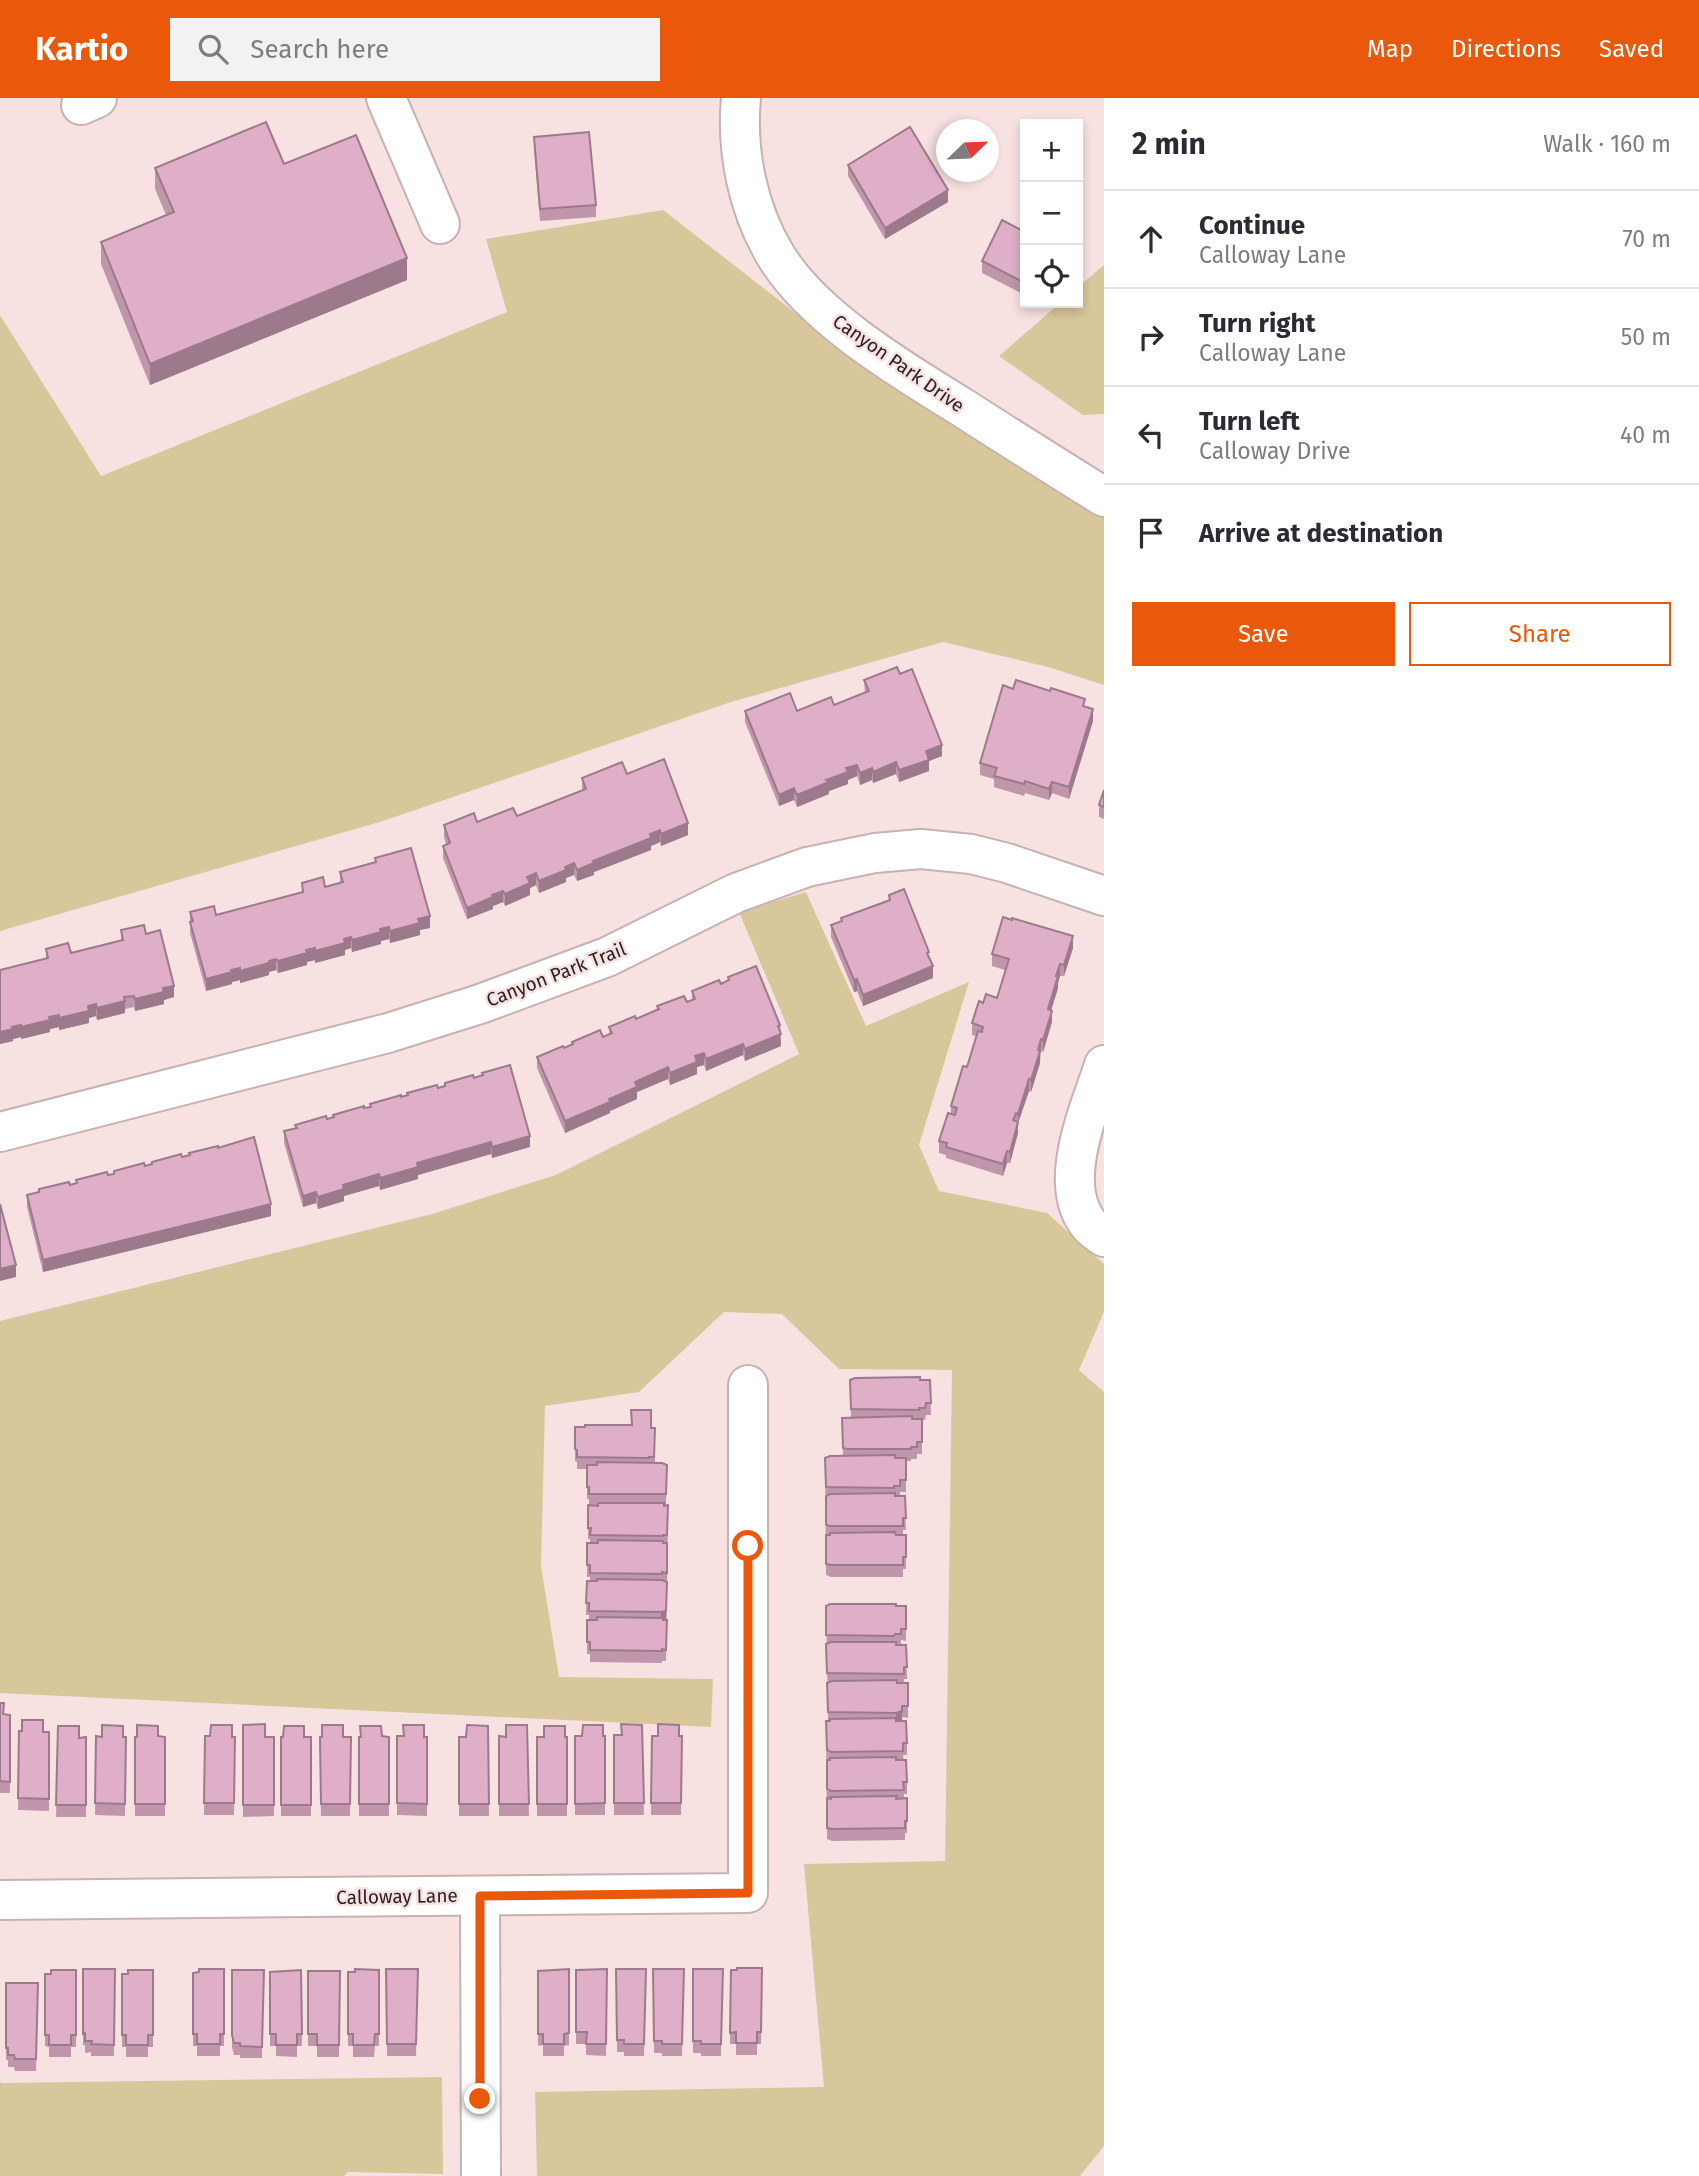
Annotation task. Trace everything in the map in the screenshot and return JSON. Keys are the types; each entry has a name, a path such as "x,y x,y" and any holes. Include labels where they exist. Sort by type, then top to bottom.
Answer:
{"street":[{"path":"386,98 440,224"},
{"name":"Canyon Park Drive","path":"741,98 742,156 750,196 763,232 789,274 826,312 895,365 1104,496"},
{"name":"Canyon Park Trail","path":"0,1132 388,1032 480,1004 607,957 736,892 807,867 875,853 920,849 971,854 1007,863 1104,896"},
{"path":"1104,1065 1076,1156 1074,1181 1080,1208 1090,1226 1104,1237"},
{"name":"Calloway Lane","path":"0,1900 748,1893 748,1385"},
{"path":"480,1896 481,2176"}],"shaded area":[{"path":"663,210 851,356 1104,517 1104,685 1048,667 943,642 731,702 383,821 0,931 0,315 101,476 507,312 486,239"},
{"path":"1104,265 1104,414 1083,415 999,356 1054,308 1083,308 1083,283"},
{"path":"806,892 866,1026 969,982 919,1145 939,1191 1047,1213 1104,1264 1104,1312 1079,1370 1104,1392 1104,2146 1080,2176 537,2176 535,2092 824,2087 804,1864 945,1861 952,1370 839,1369 782,1314 724,1312 639,1392 545,1406 541,1566 559,1677 713,1679 711,1727 0,1693 0,1321 432,1214 556,1175 799,1054 739,912"},
{"path":"442,2077 443,2174 348,2172 344,2176 0,2176 0,2081"}],"building":[{"path":"266,122 284,164 356,135 407,258 150,364 101,242 174,212 155,168"},
{"path":"910,127 936,170 936,182 943,182 948,190 885,228 848,165"},
{"path":"589,132 596,205 540,209 534,137"},
{"path":"1002,220 1020,229 1020,280 982,261"},
{"path":"897,667 900,674 912,669 942,745 926,751 929,760 899,770 896,762 873,772 872,768 860,773 857,765 846,768 848,772 826,780 829,782 797,795 794,788 779,795 745,711 790,693 797,711 831,697 834,705 869,691 864,680"},
{"path":"1016,680 1085,699 1083,706 1093,709 1069,787 1052,782 1049,789 1025,781 1024,784 994,776 997,768 980,763 1003,685 1013,689"},
{"path":"664,759 688,823 661,834 660,830 650,834 651,838 577,870 574,863 565,867 566,870 539,881 536,873 527,877 530,883 505,894 503,891 492,895 493,897 467,908 443,846 450,843 444,825 474,813 477,822 513,808 517,816 586,789 582,778 622,762 627,774"},
{"path":"1104,790 1104,807 1099,805"},
{"path":"411,848 430,916 418,919 420,923 390,931 389,927 380,929 381,932 352,940 351,937 344,939 345,943 315,951 315,948 306,950 307,953 278,961 276,959 240,971 240,968 231,970 232,972 206,979 190,922 193,921 190,912 214,906 216,915 303,892 302,883 323,877 325,887 343,882 340,872"},
{"path":"904,889 933,966 863,995 831,925 842,921 841,918 890,900 889,895"},
{"path":"1003,917 1073,936 1064,965 1060,964 1056,976 1048,1009 1052,1011 1043,1040 1041,1039 1031,1080 1029,1079 1018,1114 1016,1113 1013,1120 1018,1122 1010,1152 1007,1151 1003,1164 946,1147 947,1143 939,1141 948,1113 955,1115 957,1108 951,1106 963,1066 967,1067 978,1031 982,1032 983,1027 972,1023 979,1001 983,1003 986,994 997,998 1009,959 992,954"},
{"path":"144,925 146,934 160,930 174,986 163,988 164,992 135,999 134,996 124,997 125,1001 97,1008 96,1004 88,1006 89,1011 59,1018 59,1015 49,1017 50,1020 0,1032 0,970 48,958 46,949 68,943 71,953 123,940 121,930"},
{"path":"756,966 780,1025 781,1034 745,1049 743,1044 706,1059 704,1053 695,1056 697,1062 670,1073 668,1067 635,1082 637,1087 609,1099 610,1102 565,1121 537,1057 563,1046 564,1048 600,1030 603,1037 612,1033 609,1027 635,1016 636,1019 659,1009 657,1006 684,996 687,1002 695,999 692,991 719,980 721,984 729,980 728,977"},
{"path":"510,1065 530,1136 492,1147 491,1142 417,1163 418,1167 380,1178 379,1174 343,1185 344,1189 318,1197 316,1192 303,1196 284,1131 297,1128 295,1125 326,1116 327,1119 364,1106 371,1107 370,1104 437,1085 438,1088 445,1086 445,1083 473,1075 474,1078"},
{"path":"254,1137 271,1204 43,1260 27,1195 39,1192 39,1189 69,1182 70,1185 77,1183 76,1180 107,1172 108,1175 114,1174 114,1171 144,1163 145,1166 181,1154 182,1157"},
{"path":"0,1204 16,1265 0,1269"},
{"path":"920,1377 920,1380 930,1380 931,1403 926,1403 925,1408 851,1409 850,1380"},
{"path":"631,1410 651,1410 651,1428 655,1428 654,1457 577,1457 575,1427 632,1425"},
{"path":"912,1416 912,1419 922,1419 922,1442 917,1442 917,1447 843,1448 842,1418"},
{"path":"895,1455 895,1458 906,1458 906,1480 900,1480 900,1486 826,1487 825,1458"},
{"path":"597,1462 667,1465 666,1494 589,1494 587,1465 597,1465"},
{"path":"895,1493 895,1496 905,1496 906,1518 903,1518 903,1526 826,1525 826,1496 830,1494"},
{"path":"598,1503 664,1503 664,1506 668,1505 667,1535 590,1535 588,1505 598,1506"},
{"path":"895,1532 896,1535 906,1535 906,1557 903,1557 903,1565 826,1564 826,1535 830,1533"},
{"path":"598,1540 663,1541 667,1543 667,1573 590,1573 590,1565 587,1565 587,1543 598,1543"},
{"path":"597,1579 667,1582 666,1611 589,1611 589,1603 586,1603 587,1581"},
{"path":"826,1606 906,1606 906,1629 901,1629 901,1634 894,1636 826,1635"},
{"path":"597,1617 663,1618 667,1620 666,1650 590,1650 590,1642 587,1642 587,1620 597,1620"},
{"path":"896,1642 896,1645 906,1645 907,1667 904,1667 904,1674 827,1673 826,1644"},
{"path":"897,1680 897,1683 908,1683 908,1706 902,1706 902,1711 828,1712 827,1683"},
{"path":"0,1703 4,1703 3,1714 10,1715 10,1782 0,1781"},
{"path":"896,1718 896,1721 906,1721 907,1743 903,1743 903,1751 827,1750 826,1721 830,1719"},
{"path":"22,1720 43,1720 43,1732 49,1732 49,1799 18,1798 19,1731 22,1731"},
{"path":"265,1724 265,1737 274,1737 274,1805 243,1805 243,1725"},
{"path":"621,1724 642,1725 644,1803 614,1803 614,1735 622,1735"},
{"path":"658,1724 679,1725 679,1736 682,1736 681,1803 651,1803 652,1736 658,1736"},
{"path":"102,1725 123,1726 123,1737 126,1737 125,1804 95,1803 96,1736 102,1737"},
{"path":"137,1725 158,1726 158,1736 165,1737 165,1804 135,1804"},
{"path":"211,1725 232,1725 232,1737 235,1737 234,1803 204,1803 205,1736 210,1736"},
{"path":"322,1725 343,1725 343,1737 351,1737 350,1804 321,1804"},
{"path":"403,1725 424,1725 424,1737 427,1737 427,1804 397,1803 397,1736 404,1736"},
{"path":"467,1725 488,1726 489,1804 459,1804 459,1737 466,1737"},
{"path":"506,1725 527,1725 529,1804 499,1804 499,1736 506,1737"},
{"path":"583,1725 603,1725 605,1803 575,1804 575,1736 582,1736"},
{"path":"58,1726 79,1726 79,1738 86,1737 86,1805 56,1805"},
{"path":"284,1726 304,1726 304,1737 311,1737 311,1805 281,1805 281,1737"},
{"path":"360,1726 381,1726 382,1736 389,1737 389,1804 359,1804"},
{"path":"544,1726 565,1726 567,1804 537,1804 537,1737 544,1737"},
{"path":"896,1757 896,1760 906,1760 907,1782 903,1782 904,1790 827,1789 827,1760 830,1758"},
{"path":"897,1796 896,1799 907,1798 905,1828 827,1828 827,1798"},
{"path":"762,1968 761,2032 757,2032 757,2043 736,2043 736,2032 730,2033 731,1970"},
{"path":"83,1969 115,1969 114,2045 91,2044 92,2041 85,2041"},
{"path":"199,1969 224,1969 224,2034 220,2034 220,2044 197,2044 197,2034 193,2034 193,1973 199,1972"},
{"path":"355,1969 379,1970 379,2034 375,2034 374,2045 353,2045 353,2034 348,2034 348,1972 355,1972"},
{"path":"386,1969 418,1969 416,2044 387,2044"},
{"path":"569,1969 569,2033 564,2034 564,2044 543,2044 543,2034 538,2034 538,1971"},
{"path":"607,1969 606,2044 586,2044 587,2032 576,2032 576,1970"},
{"path":"616,1969 646,1969 644,2044 624,2044 624,2040 617,2040"},
{"path":"653,1969 684,1969 682,2044 662,2044 662,2041 654,2041"},
{"path":"693,1969 723,1969 721,2044 701,2044 701,2041 693,2041"},
{"path":"51,1970 76,1970 76,2035 71,2035 71,2045 49,2045 49,2035 45,2035 45,1974 51,1974"},
{"path":"128,1970 153,1970 153,2035 148,2035 148,2045 126,2045 126,2035 122,2035 122,1974 128,1974"},
{"path":"232,1970 264,1970 262,2047 240,2046 240,2043 234,2043"},
{"path":"301,1970 302,2034 297,2034 297,2045 276,2045 276,2034 270,2034 270,1972"},
{"path":"308,1971 340,1971 339,2045 317,2045 317,2034 308,2034"},
{"path":"6,1983 38,1983 36,2059 15,2059 14,2055 8,2055"}],"route":[{"path":"480,2099 480,1896 748,1893 748,1546"}]}
